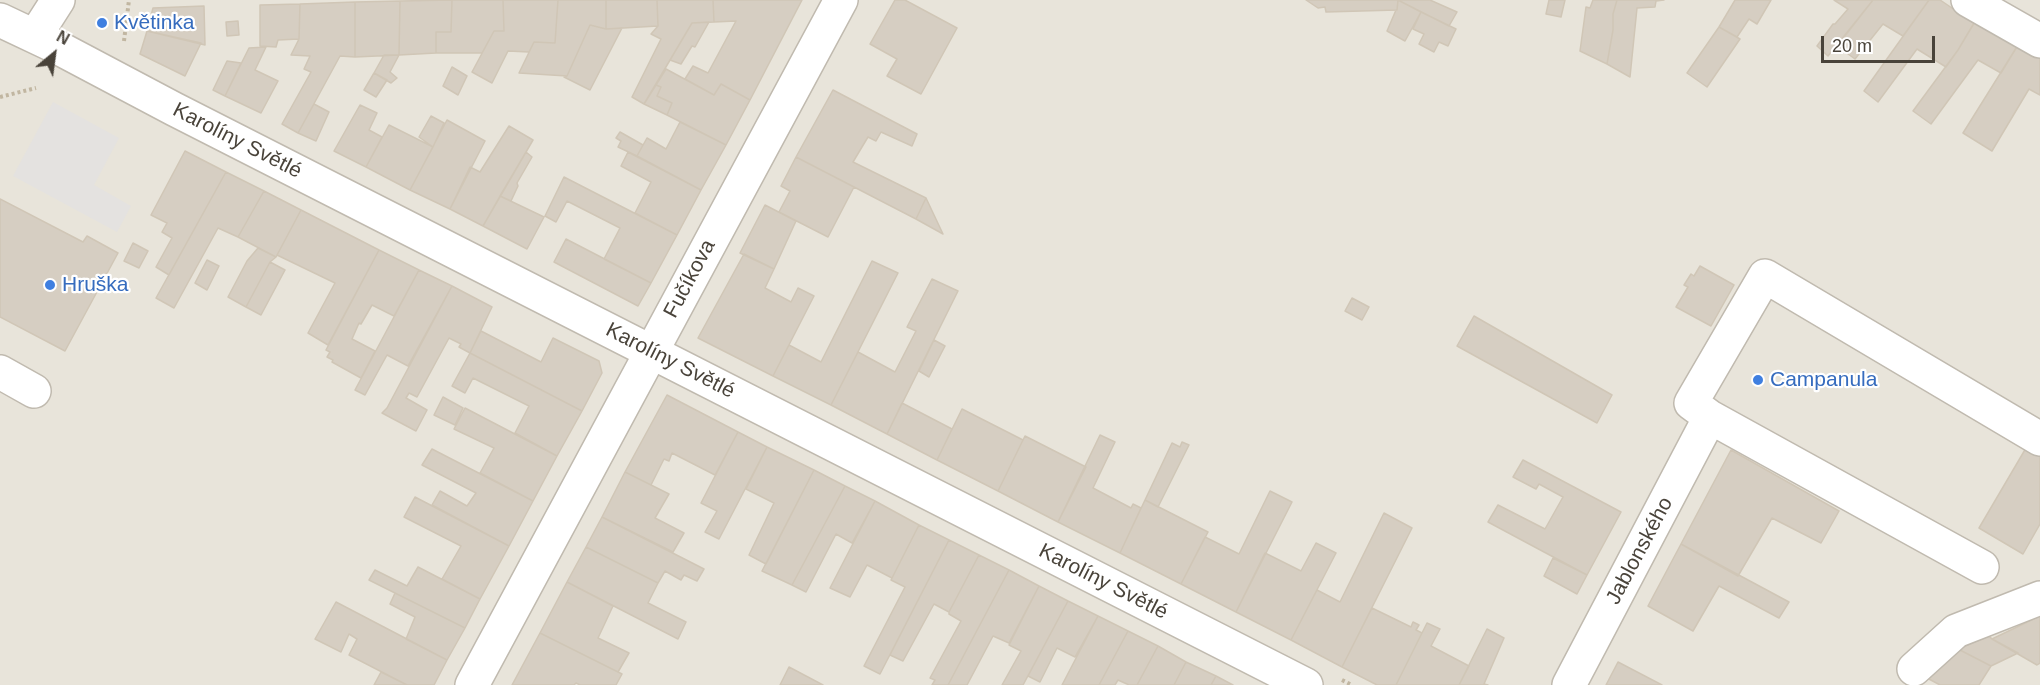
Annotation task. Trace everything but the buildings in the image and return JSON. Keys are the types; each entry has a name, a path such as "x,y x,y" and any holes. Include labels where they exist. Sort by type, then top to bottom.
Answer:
{"street":[{"path":"35,36 58,0"},
{"name":"Fučíkova","path":"472,685 841,0"},
{"path":"1968,0 2040,41"},
{"name":"Karolíny Světlé","path":"0,20 1306,685"},
{"path":"1982,567 1710,417 1691,403 1765,276 2040,440"},
{"path":"0,372 34,391"},
{"name":"Jablonského","path":"1569,685 1710,417"},
{"path":"1914,669 1956,631 2040,598"}],"path":[{"path":"123,47 129,0"},
{"path":"0,97 36,88"},
{"path":"1341,680 1352,685"}],"shaded area":[{"path":"0,0 2040,0 2040,685 0,685"},
{"path":"53,102 119,138 94,185 131,206 117,232 13,176"}],"place":[{"name":"Květinka","path":"102,23"},
{"name":"Hruška","path":"50,285"},
{"name":"Campanula","path":"1758,380"}]}
